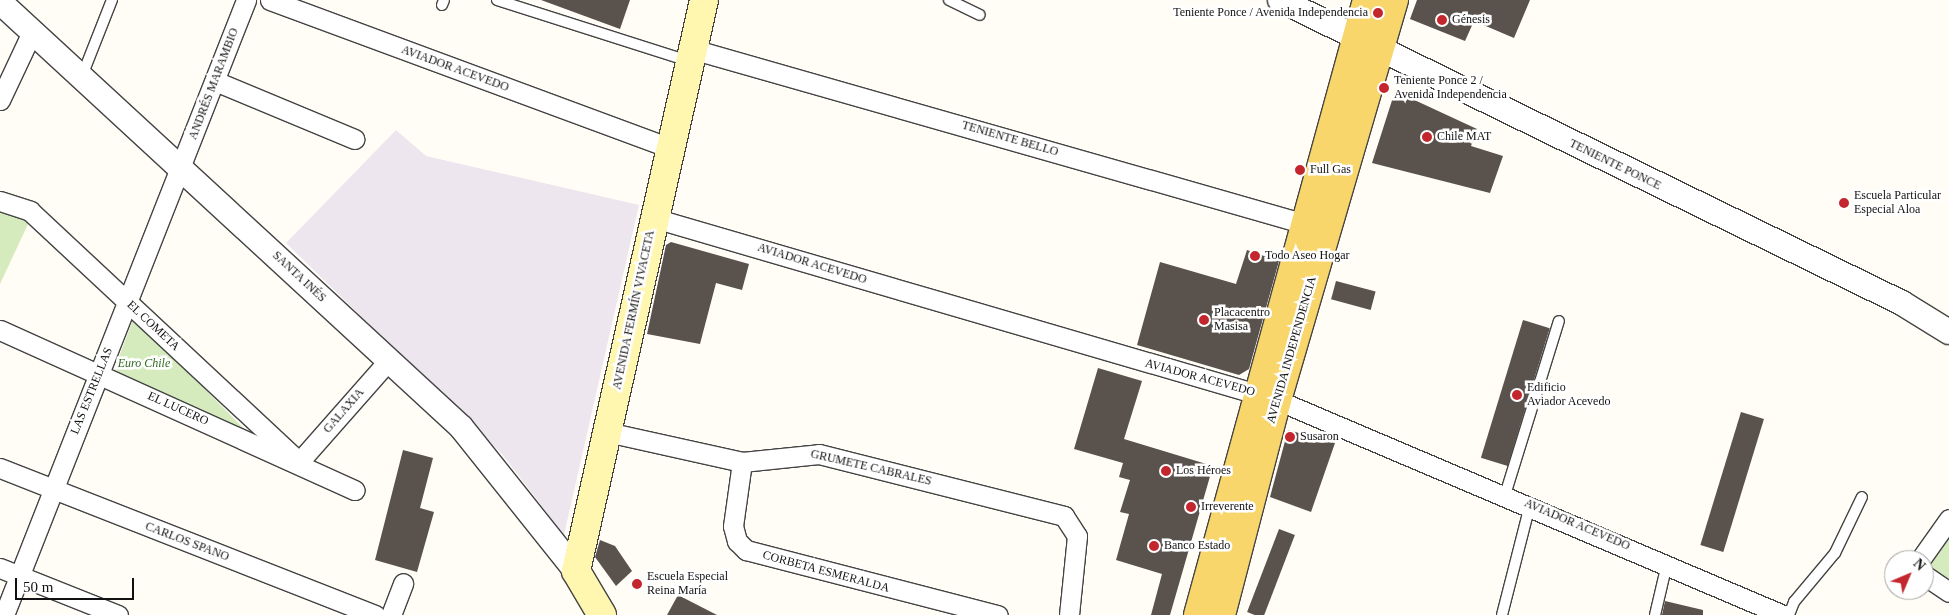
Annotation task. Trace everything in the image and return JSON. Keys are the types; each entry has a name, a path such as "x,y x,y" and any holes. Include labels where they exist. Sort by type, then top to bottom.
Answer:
{"main road":[{"name":"AVENIDA FERMÍN VIVACETA","path":"576,571 704,0"},
{"name":"AVENIDA INDEPENDENCIA","path":"1367,0 1367,44"},
{"name":"AVENIDA INDEPENDENCIA","path":"1198,615 1267,397 1367,44 1394,0"},
{"name":"AVENIDA INDEPENDENCIA","path":"1221,615 1267,397"},
{"path":"576,571 602,615"}],"street":[{"name":"ANDRÉS MARAMBIO","path":"181,168 246,0"},
{"name":"AVIADOR ACEVEDO","path":"270,0 670,148"},
{"name":"TENIENTE PONCE","path":"1280,0 1902,303 1949,332"},
{"name":"SANTA INÉS","path":"0,2 389,360 477,444 576,571"},
{"path":"0,100 32,32"},
{"name":"TENIENTE BELLO","path":"691,55 1315,226"},
{"path":"215,81 354,139"},
{"name":"LAS ESTRELLAS","path":"4,615 181,168"},
{"name":"EL COMETA","path":"0,201 30,211 299,462"},
{"name":"AVIADOR ACEVEDO","path":"654,218 1267,397 1530,505 1783,615"},
{"name":"EL LUCERO","path":"0,330 299,462 356,490"},
{"name":"GALAXIA","path":"299,462 389,360"},
{"name":"GRUMETE CABRALES","path":"607,432 742,462 819,454 1059,515 1072,523 1077,536 1069,615"},
{"name":"CORBETA ESMERALDA","path":"742,462 733,526 737,541 746,550 998,615"},
{"name":"CARLOS SPANO","path":"0,468 375,615"},
{"path":"1927,550 1949,519"},
{"path":"0,568 118,615"},
{"path":"1934,582 1949,592"},
{"path":"391,615 404,583"}],"lane":[{"path":"81,77 112,0"},
{"path":"498,0 691,55"},
{"path":"949,0 980,15"},
{"path":"1505,495 1559,321"},
{"path":"1789,615 1794,602 1835,553 1862,497"},
{"path":"1502,615 1530,505"},
{"path":"1655,615 1668,564"}],"shaded area":[{"path":"396,130 426,156 639,205 564,535 502,454 286,243"}],"green space":[{"path":"0,208 29,222 0,284"},
{"name":"Euro Chile","path":"134,317 253,438 111,378"},
{"path":"1949,531 1949,581 1934,571 1934,553"}],"building":[{"path":"541,0 630,0 620,29"},
{"path":"1417,0 1530,0 1514,38 1474,21 1465,41 1410,19"},
{"name":"Chile MAT","path":"1395,91 1477,129 1471,146 1503,156 1490,193 1372,163"},
{"path":"671,242 749,264 742,290 716,283 700,344 647,334 666,245"},
{"name":"Placacentro Masisa","path":"1247,250 1279,261 1249,369 1239,375 1137,345 1160,262 1236,284"},
{"path":"1336,281 1376,292 1371,310 1331,299"},
{"name":"Edificio Aviador Acevedo","path":"1523,320 1550,328 1508,466 1481,458"},
{"path":"1098,368 1142,381 1124,439 1213,466 1170,615 1151,615 1162,574 1116,560 1129,514 1120,512 1130,480 1119,477 1123,463 1074,449"},
{"path":"1741,412 1764,419 1723,552 1700,545"},
{"path":"1288,430 1335,443 1311,512 1270,497"},
{"path":"403,450 433,458 420,508 434,512 417,572 375,560"},
{"path":"1279,529 1295,535 1264,615 1255,615 1247,612"},
{"path":"600,540 615,546 632,571 616,586 595,557"},
{"path":"678,595 717,615 667,615"},
{"path":"1665,601 1703,610 1703,615 1662,615"}],"place":[{"name":"Teniente Ponce / Avenida Independencia","path":"1378,13"},
{"name":"Génesis","path":"1442,20"},
{"name":"Teniente Ponce 2 / Avenida Independencia","path":"1384,88"},
{"name":"Chile MAT","path":"1427,137"},
{"name":"Full Gas","path":"1300,170"},
{"name":"Escuela Particular Especial Aloa","path":"1844,203"},
{"name":"Todo Aseo Hogar","path":"1255,256"},
{"name":"Placacentro Masisa","path":"1204,320"},
{"name":"Edificio Aviador Acevedo","path":"1517,395"},
{"name":"Susaron","path":"1290,437"},
{"name":"Los Héroes","path":"1166,471"},
{"name":"Irreverente","path":"1191,507"},
{"name":"Banco Estado","path":"1154,546"},
{"name":"Escuela Especial Reina María","path":"637,584"}]}
